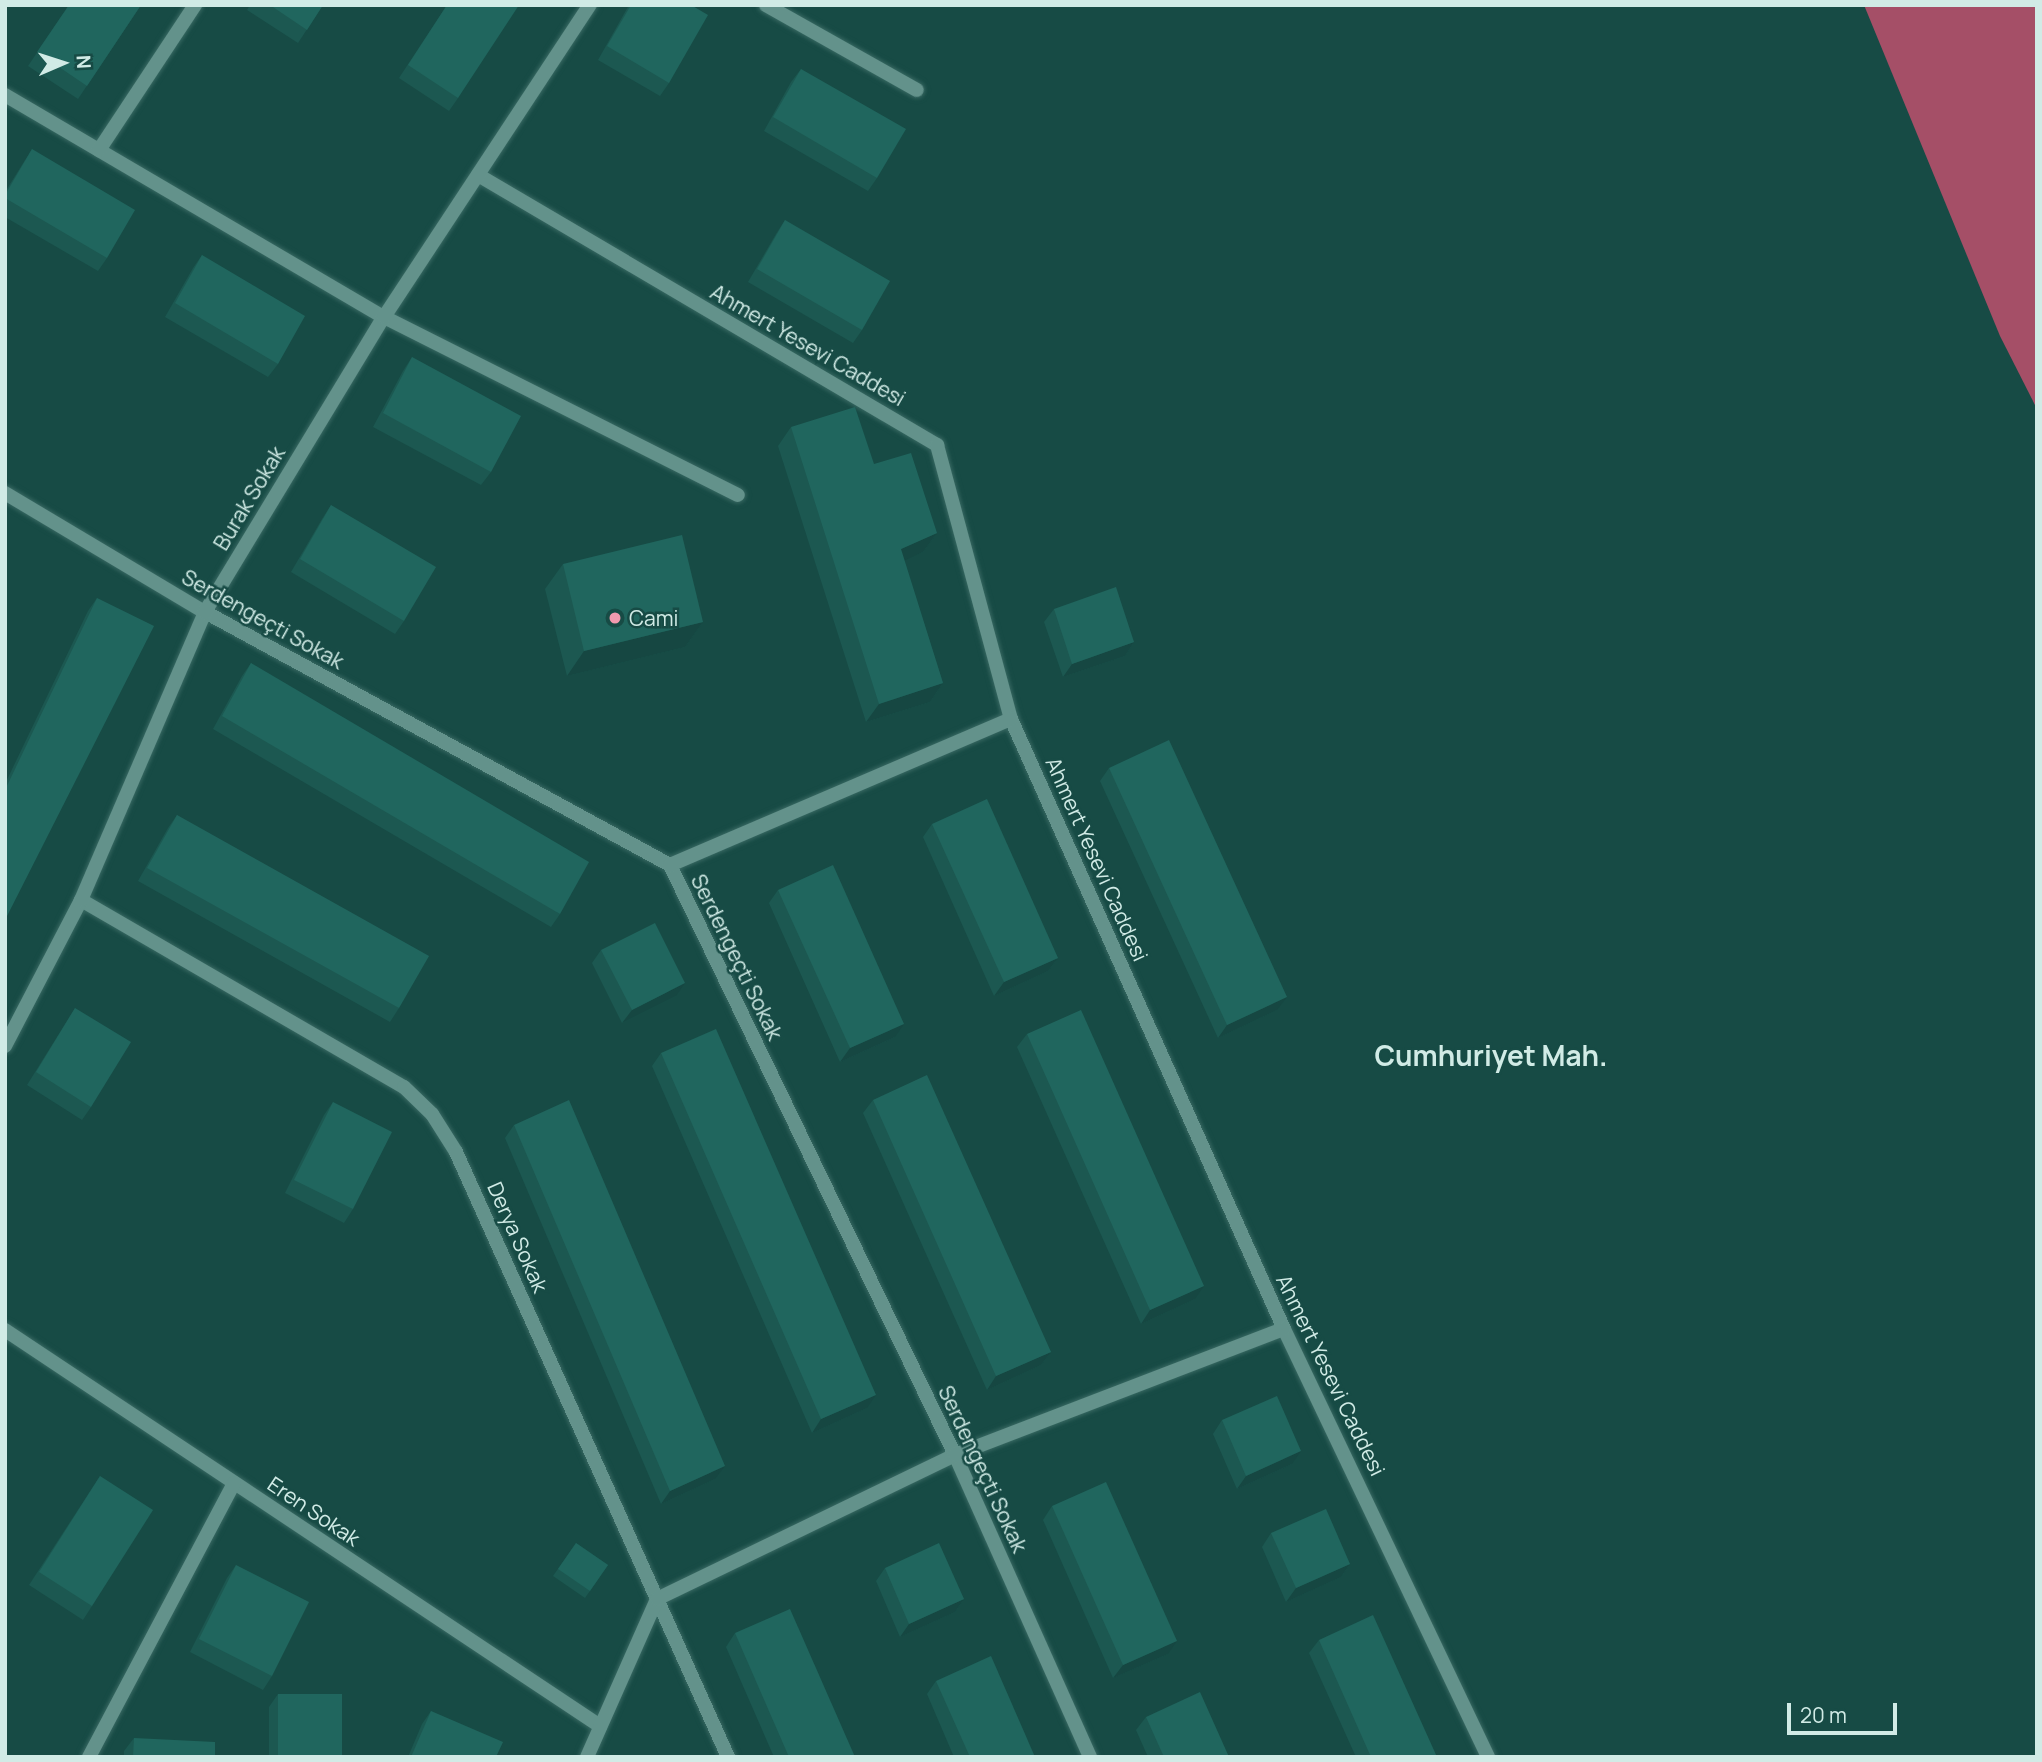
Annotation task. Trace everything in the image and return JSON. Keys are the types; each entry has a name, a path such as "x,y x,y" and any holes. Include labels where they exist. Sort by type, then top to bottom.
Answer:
{"street":[{"path":"99,150 195,5"},
{"name":"Burak Sokak","path":"5,1046 81,900 205,612 384,317 590,5"},
{"path":"766,5 916,90"},
{"path":"5,95 384,317 738,495"},
{"name":"Ahmert Yesevi Caddesi","path":"478,175 937,445 1010,719 1284,1329 1488,1757"},
{"name":"Serdengeçti Sokak","path":"5,493 205,612 670,865 955,1455 1090,1757"},
{"path":"670,865 1010,719"},
{"name":"Derya Sokak","path":"81,900 404,1087 432,1114 456,1152 728,1757"},
{"path":"587,1757 657,1599 955,1455 1284,1329"},
{"name":"Eren Sokak","path":"5,1330 600,1727"},
{"path":"89,1757 234,1483"}],"shaded area":[{"path":"1864,5 2037,5 2037,409 2000,336"}],"building":[{"path":"69,5 141,5 87,86 37,52"},
{"path":"270,5 323,5 307,30"},
{"path":"447,5 519,5 458,98 408,65"},
{"path":"631,5 691,5 708,15 669,83 607,46"},
{"path":"801,69 906,129 877,178 773,117"},
{"path":"32,149 135,210 107,258 5,198"},
{"path":"785,220 890,281 862,330 757,269"},
{"path":"202,255 305,316 278,364 175,303"},
{"path":"412,357 521,416 491,472 383,413"},
{"path":"855,407 874,464 911,453 937,533 901,549 943,683 879,704 791,427"},
{"path":"331,505 436,567 404,621 300,559"},
{"name":"Cami","path":"682,535 703,622 584,651 563,564"},
{"path":"1116,587 1134,642 1072,664 1054,609"},
{"path":"97,598 154,626 5,920 5,790"},
{"path":"251,663 589,862 560,914 222,716"},
{"path":"1169,740 1287,997 1227,1025 1109,768"},
{"path":"987,799 1058,958 1004,982 932,824"},
{"path":"177,815 429,956 399,1008 147,868"},
{"path":"833,865 904,1024 850,1048 778,890"},
{"path":"655,923 685,983 632,1010 601,950"},
{"path":"75,1008 131,1042 91,1107 36,1072"},
{"path":"1081,1010 1204,1286 1150,1310 1027,1034"},
{"path":"716,1029 876,1395 821,1419 661,1053"},
{"path":"927,1075 1051,1352 996,1376 873,1100"},
{"path":"569,1100 725,1466 670,1491 514,1125"},
{"path":"333,1102 392,1132 353,1209 294,1180"},
{"path":"1277,1396 1301,1451 1246,1476 1222,1420"},
{"path":"100,1476 153,1510 92,1606 39,1572"},
{"path":"1106,1482 1177,1641 1123,1665 1052,1506"},
{"path":"1326,1509 1350,1564 1296,1588 1271,1533"},
{"path":"576,1543 608,1565 590,1591 558,1569"},
{"path":"939,1543 964,1599 909,1624 885,1568"},
{"path":"236,1565 309,1602 272,1676 199,1639"},
{"path":"790,1609 855,1757 789,1757 735,1633"},
{"path":"1373,1615 1437,1757 1371,1757 1319,1640"},
{"path":"991,1656 1035,1757 970,1757 936,1681"},
{"path":"1200,1692 1229,1757 1164,1757 1146,1717"},
{"path":"278,1694 342,1694 342,1756 278,1755"},
{"path":"431,1711 503,1742 496,1757 411,1757"},
{"path":"134,1738 215,1742 215,1757 133,1757"}],"place":[{"name":"Cami","path":"615,618"}],"district":[{"name":"Cumhuriyet Mah.","path":"1491,1055"}]}
